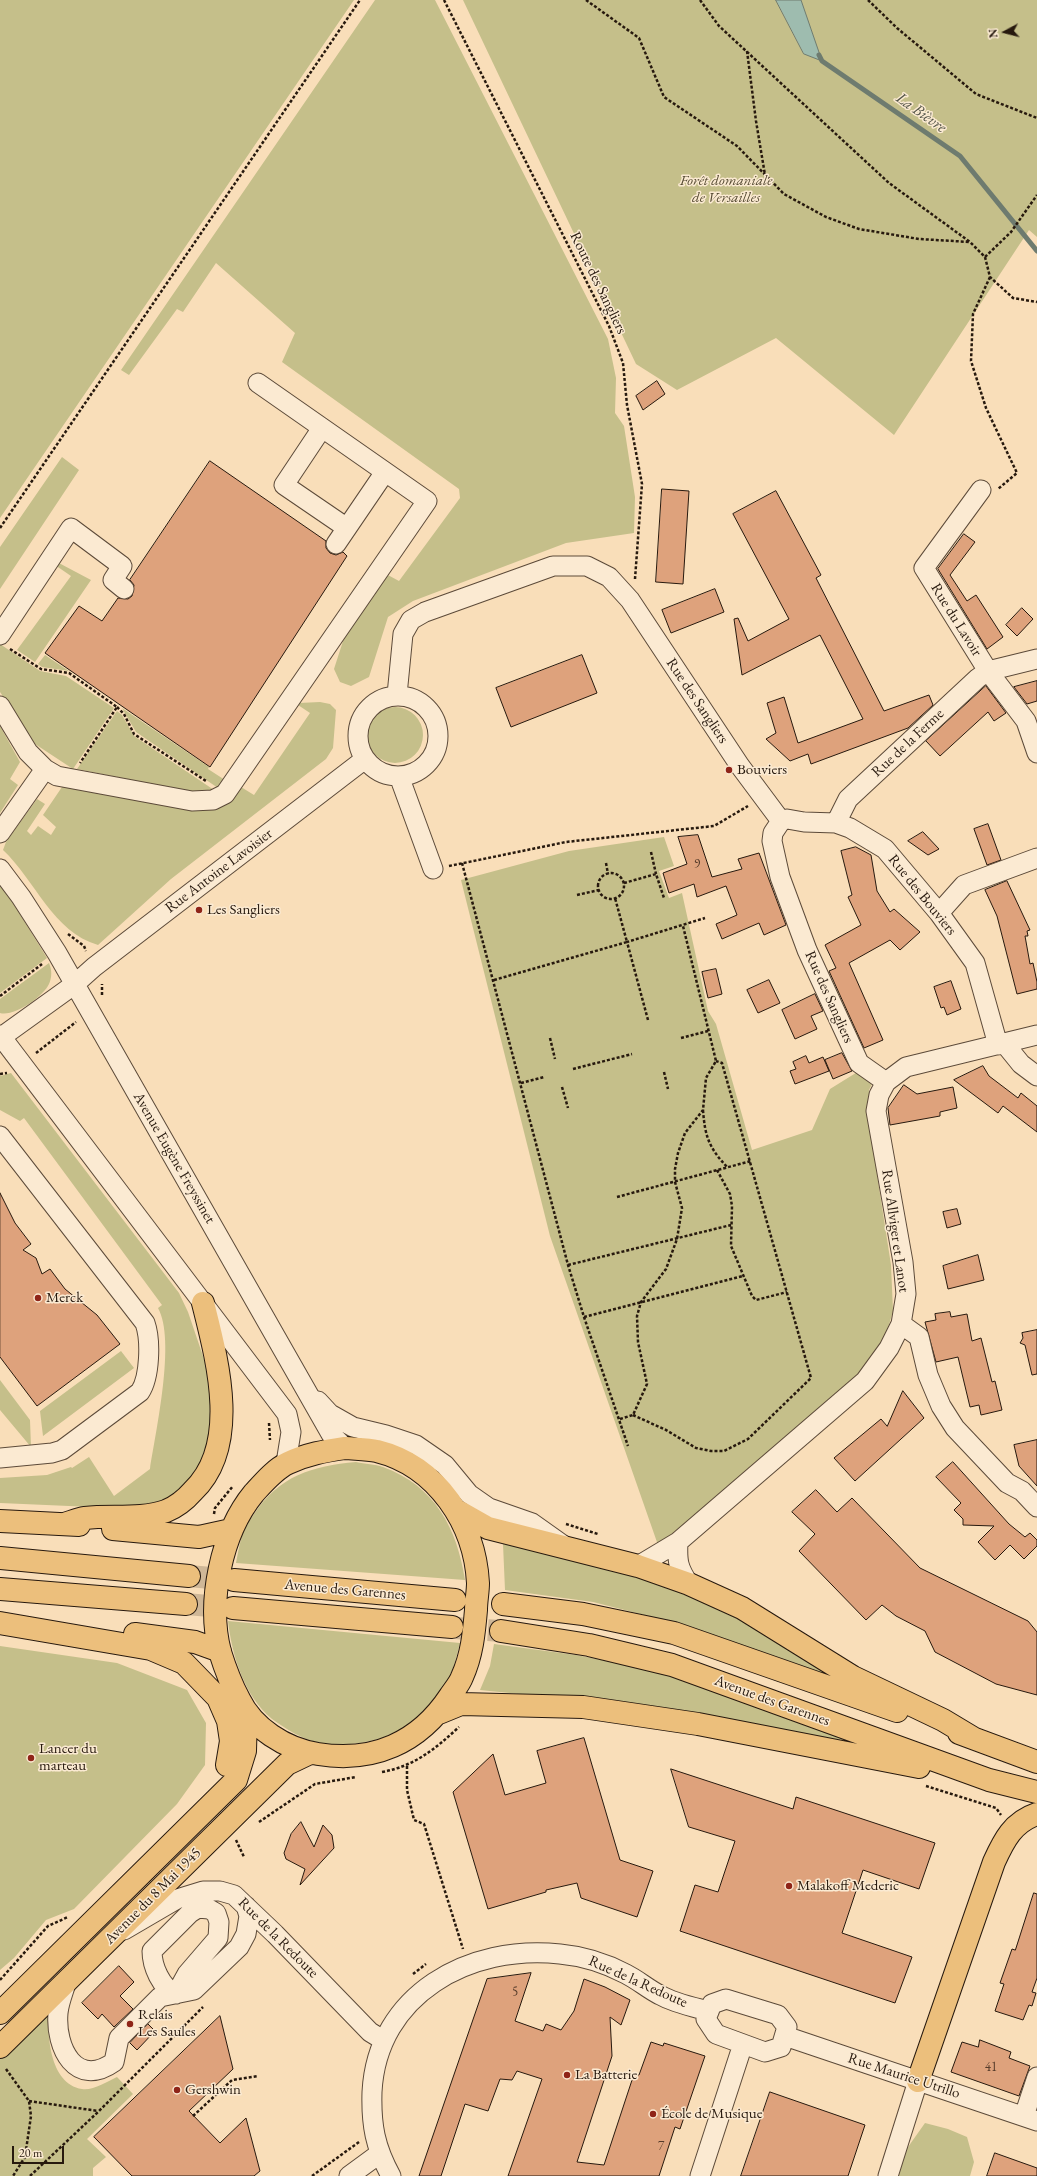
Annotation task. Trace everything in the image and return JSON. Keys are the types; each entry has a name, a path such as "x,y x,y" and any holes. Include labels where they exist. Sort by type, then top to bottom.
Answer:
{"main road":[{"path":"64,1524 84,1518 142,1516 168,1510 186,1499 198,1487 210,1470 222,1424 218,1364 203,1303"},
{"path":"345,1448 377,1451 406,1463 432,1480 458,1511 472,1545 478,1583 473,1642 462,1678 439,1713 419,1731 393,1747 359,1756 335,1757 310,1753 274,1738 246,1714 232,1686 220,1651 217,1628 217,1591 222,1558 231,1530 245,1504 264,1480 286,1464 316,1452 345,1448"},
{"path":"458,1511 488,1528 564,1546 638,1566 689,1584 742,1608 853,1677 943,1720 973,1738"},
{"path":"0,1521 64,1524 199,1537 231,1530"},
{"path":"0,1558 189,1576"},
{"name":"Avenue des Garennes","path":"234,1580 456,1600"},
{"path":"0,1589 186,1604"},
{"name":"Avenue des Garennes","path":"503,1604 583,1614 674,1633 1037,1762"},
{"name":"Avenue des Garennes","path":"233,1608 452,1628"},
{"path":"0,1623 153,1636 195,1642 220,1651"},
{"path":"0,1623 151,1649 188,1667 218,1698 228,1720 231,1741 228,1763 203,1812"},
{"name":"Avenue des Garennes","path":"501,1631 589,1645 672,1665 989,1780 1037,1792"},
{"path":"439,1713 461,1704 583,1707 683,1722 989,1780"},
{"name":"Avenue du 8 Mai 1945","path":"0,2012 236,1780 245,1751 246,1714"},
{"name":"Avenue du 8 Mai 1945","path":"0,2047 287,1764 310,1753"},
{"path":"918,2081 994,1862 1011,1829 1020,1822 1037,1814"}],"street":[{"path":"0,706 28,752 45,769 56,776 192,801 214,800 224,794 427,501 258,384"},
{"path":"322,428 284,485 347,528"},
{"path":"336,544 385,472"},
{"name":"Rue du Lavoir","path":"981,490 924,568 988,671 1026,721 1037,753"},
{"path":"3,641 71,528 122,566 113,580 124,589"},
{"name":"Rue des Sangliers","path":"397,695 403,634 412,620 425,612 553,566 587,566 609,577 630,600 740,766 781,821 773,833 772,841 780,877 807,950 859,1063 886,1082"},
{"path":"988,671 1037,659"},
{"name":"Rue de la Ferme","path":"836,823 848,799 978,678 988,671"},
{"path":"397,695 411,697 423,704 432,714 438,728 438,742 433,755 425,766 413,774 399,776 380,772 365,759 359,748 357,735 359,723 365,712 374,703 385,697 397,695"},
{"name":"Rue Antoine Lavoisier","path":"0,1037 75,984 94,967 365,759"},
{"path":"0,833 45,769"},
{"path":"399,776 433,869"},
{"name":"Rue des Bouviers","path":"781,821 787,819 804,822 836,823 850,828 885,849 939,913 975,963 1001,1044"},
{"path":"939,913 964,885 1037,858"},
{"name":"Avenue Eugène Freyssinet","path":"0,869 21,897 75,984 96,1005 304,1388 331,1434 345,1448"},
{"name":"Rue Allviger et Lanot","path":"638,1566 678,1542 865,1381 889,1348 901,1324 906,1294 903,1262 876,1111 879,1095 886,1082 906,1067 1037,1035"},
{"path":"0,1037 287,1414 290,1432 286,1464"},
{"path":"1001,1044 1021,1064 1037,1076"},
{"path":"0,1136 145,1323 149,1342 146,1377 144,1386 140,1392 62,1450 52,1453 0,1458"},
{"path":"901,1324 919,1337 928,1375 941,1406 955,1428 1006,1483 1022,1491 1037,1507"},
{"path":"304,1388 330,1414 353,1427 386,1435 416,1445 445,1466 469,1494 488,1508 532,1523 564,1546"},
{"path":"678,1542 677,1556 680,1570 689,1584"},
{"name":"Rue de la Redoute","path":"112,1936 150,1916 177,1899 203,1891 220,1891 234,1895 370,2032 383,2040"},
{"path":"67,1980 58,2013 60,2038 66,2056 76,2068 88,2071 104,2069 114,2062 119,2038 160,1997 194,1990 239,1947 246,1934 249,1916 246,1906"},
{"name":"Rue de la Redoute","path":"391,2176 378,2154 371,2112 373,2069 383,2040 400,2014 430,1985 458,1969 492,1957 525,1952 560,1954 585,1958 625,1973 661,1996 708,2011"},
{"path":"726,1999 778,2015 787,2027 785,2036 781,2047 764,2052 716,2034 706,2019 708,2011 712,2004 726,1999"},
{"name":"Rue Maurice Utrillo","path":"785,2036 1030,2119 1037,2077"},
{"path":"700,2176 743,2044"},
{"path":"888,2176 918,2081"},
{"path":"349,2176 378,2154"}],"path":[{"path":"0,528 360,0"},
{"name":"Route des Sangliers","path":"444,0 609,326 623,363 627,405 642,484 637,570 630,600"},
{"path":"586,0 639,38 664,97 737,146 784,194 826,217 859,229 919,240 970,242"},
{"path":"700,0 719,26 747,50 889,183 970,242 984,257 990,277 1013,298 1037,302"},
{"path":"868,0 898,28 976,94 1037,118"},
{"path":"747,50 756,122 765,175"},
{"path":"984,257 1010,232 1030,208 1037,195"},
{"path":"990,277 973,314 970,361 986,408 1017,474"},
{"path":"3,641 41,670 68,673 99,692 124,714 134,734 224,794"},
{"path":"70,778 117,707"},
{"path":"433,869 566,842 714,826 764,797"},
{"path":"651,852 664,898"},
{"path":"606,862 608,874"},
{"path":"462,863 568,1265 628,1446"},
{"path":"608,874 619,876 624,883 622,894 616,898 607,898 599,890 601,878 608,874"},
{"path":"624,883 656,874"},
{"path":"577,895 599,890"},
{"path":"616,898 648,1020"},
{"path":"494,980 683,926 705,918"},
{"path":"683,926 716,1060 706,1078 703,1110 704,1129 708,1142 715,1154 728,1168"},
{"path":"0,1074 3,1075 21,1064 96,1005 102,982 84,946 66,932"},
{"path":"0,996 75,940"},
{"path":"681,1038 708,1031"},
{"path":"550,1038 555,1059"},
{"path":"573,1069 632,1054"},
{"path":"632,1414 666,1430 696,1448 711,1451 724,1451 748,1439 812,1378 722,1063 716,1060"},
{"path":"664,1072 668,1089"},
{"path":"521,1083 544,1077"},
{"path":"562,1087 568,1108"},
{"path":"620,1419 632,1414 647,1384 637,1329 641,1302 666,1269 677,1239 682,1208 675,1182 675,1169 678,1153 685,1133 703,1110"},
{"path":"617,1197 750,1161"},
{"path":"717,1170 730,1194 732,1206 731,1246 752,1296 756,1300 787,1292"},
{"path":"568,1265 731,1225"},
{"path":"584,1317 743,1276"},
{"path":"268,1416 270,1446"},
{"path":"208,1535 215,1508 234,1485"},
{"path":"562,1522 600,1534"},
{"path":"380,1772 407,1766 433,1750 472,1716 474,1704"},
{"path":"407,1766 407,1790 414,1820 424,1824 463,1950 458,1952"},
{"path":"255,1824 315,1784 358,1776"},
{"path":"241,1836 236,1840 244,1858"},
{"path":"0,1980 48,1926 75,1913"},
{"path":"410,1977 421,1967 433,1961"},
{"path":"30,2176 99,2111 209,2001"},
{"path":"6,2070 29,2101 30,2130 25,2157 13,2176"},
{"path":"193,2116 232,2080 258,2076"},
{"path":"29,2101 99,2111"},
{"path":"358,2134 359,2142"}],"green space":[{"path":"0,0 354,0 0,518"},
{"path":"375,0 435,0 608,339 616,378 615,413 624,426 635,497 634,533 566,543 413,601 388,617 369,677 351,686 340,682 334,669 344,638 386,574 399,581 460,498 459,489 282,362 295,333 216,263 183,312 177,309 129,375 121,370"},
{"name":"Forêt domaniale de Versailles","path":"463,0 776,0 804,54 821,60 801,0 1037,0 1037,237 1029,230 894,435 776,338 677,390 636,364"},
{"path":"62,457 79,470 0,589 0,547"},
{"path":"57,562 91,580 35,662 17,650 71,576 55,565"},
{"path":"0,644 40,671 66,676 114,708 73,769 35,744 0,692"},
{"path":"45,655 69,671 42,667 38,664"},
{"path":"320,702 330,704 336,710 333,748 326,759 171,879 98,945 82,938 69,929 57,917 3,850 6,842 37,799 45,804 27,831 31,835 38,826 51,835 56,827 43,815 62,787 65,787 67,784 192,809 241,787 254,795 310,713 298,705 299,703"},
{"path":"389,707 401,707 411,711 419,719 423,729 423,741 419,751 411,759 401,763 389,763 379,759 371,751 367,741 367,729 371,719 379,711"},
{"path":"122,708 209,767 208,769 225,780 218,788 136,732"},
{"path":"117,711 122,715 134,736 214,790 195,792 77,769"},
{"path":"0,726 20,762 10,779 18,785 0,813"},
{"path":"664,837 674,866 659,871 669,898 682,893 708,1011 716,1024 752,1150 812,1130 830,1089 859,1071 873,1082 869,1090 870,1129 891,1265 893,1311 884,1342 862,1375 773,1452 658,1545 550,1236 461,880 569,851"},
{"path":"0,882 47,958 0,993"},
{"path":"49,963 51,979 41,995 20,1009 13,1012 0,1013 0,999"},
{"path":"11,1073 179,1293 188,1312 204,1359 208,1358 210,1370 211,1429 203,1469 173,1499 138,1509 0,1503 0,1478 47,1475 71,1467 72,1468 89,1457 114,1496 150,1469 160,1409 165,1363 163,1323 158,1308 162,1305 24,1118 20,1121 0,1110 0,1076"},
{"path":"121,1351 134,1368 43,1436 40,1411"},
{"path":"0,1380 30,1420 31,1447 0,1410"},
{"path":"356,1462 380,1466 401,1475 417,1485 430,1497 449,1526 456,1543 465,1580 236,1563 240,1542 245,1528 254,1514 274,1490 298,1475 311,1470 325,1466"},
{"path":"503,1544 613,1569 702,1599 762,1627 838,1679 664,1620 593,1602 505,1590"},
{"path":"228,1621 460,1643 452,1672 444,1689 434,1704 422,1716 391,1734 374,1740 339,1744 321,1743 314,1742 295,1734 272,1719 262,1710 247,1687 236,1661"},
{"path":"494,1644 576,1655 658,1671 785,1715 850,1741 573,1700 480,1690 490,1666"},
{"path":"0,1646 117,1663 187,1690 206,1723 205,1765 177,1804 74,1909 46,1920 14,1958 0,1970"},
{"path":"50,2007 49,2030 52,2056 56,2067 63,2078 71,2085 82,2089 90,2089 100,2086 117,2077 133,2094 87,2139 106,2157 93,2168 93,2176 0,2176 0,2057"},
{"path":"925,2123 948,2129 967,2137 974,2162 970,2176 893,2176 896,2164"}],"shaded area":[{"path":"776,0 801,0 822,61 804,54"}],"building":[{"path":"657,381 665,394 643,410 636,396"},
{"path":"210,461 326,541 326,548 330,553 336,555 343,552 347,556 210,767 45,653 79,606 102,621 118,598 128,599 132,596 134,585 130,580"},
{"path":"662,489 689,491 683,584 656,582"},
{"path":"776,491 821,575 816,578 884,711 929,695 933,705 908,728 811,764 808,754 790,761 766,739 776,733 767,703 784,697 798,743 863,719 820,635 742,675 734,619 738,618 748,641 789,619 733,514"},
{"path":"964,534 975,542 950,575 967,601 976,595 1003,637 987,649 938,569"},
{"path":"715,589 724,612 671,633 662,610"},
{"path":"1022,608 1033,619 1017,636 1006,625"},
{"path":"582,655 597,693 511,727 496,688"},
{"path":"1037,681 1037,701 1027,704 1014,687"},
{"path":"986,686 1006,713 994,721 988,712 940,756 926,741"},
{"path":"988,824 1001,860 987,865 974,829"},
{"path":"923,832 939,849 928,855 908,841"},
{"path":"698,835 712,877 742,869 738,859 759,853 786,925 764,935 759,923 722,939 716,924 737,915 726,886 697,897 694,884 669,893 663,873 687,864 678,837"},
{"path":"856,847 871,855 877,891 890,912 894,909 920,932 900,950 890,940 849,963 883,1040 864,1048 829,971 836,968 825,945 861,925 848,897 852,895 841,851"},
{"path":"1007,881 1030,930 1027,931 1028,936 1025,936 1030,964 1033,963 1037,982 1037,989 1017,994 997,916 985,890"},
{"path":"716,969 722,994 708,998 702,972"},
{"path":"769,980 780,1003 758,1013 747,990"},
{"path":"951,981 961,1009 947,1015 944,1007 941,1008 934,987"},
{"path":"815,994 823,1011 811,1016 817,1029 795,1039 782,1010"},
{"path":"842,1053 852,1071 833,1079 825,1060"},
{"path":"806,1056 809,1063 823,1057 829,1071 795,1084 790,1071 796,1069 793,1062"},
{"path":"983,1066 989,1076 1018,1098 1021,1093 1037,1106 1037,1132 1003,1106 998,1113 954,1080"},
{"path":"904,1085 917,1094 953,1087 957,1108 940,1112 940,1116 890,1125 888,1108"},
{"name":"Merck","path":"0,1193 15,1223 31,1244 23,1250 36,1258 42,1274 50,1269 65,1289 97,1315 120,1344 37,1406 0,1357"},
{"path":"957,1209 961,1224 947,1228 943,1212"},
{"path":"978,1255 984,1280 948,1289 943,1266"},
{"path":"950,1312 951,1317 967,1314 972,1341 981,1338 992,1382 995,1381 1002,1410 981,1415 979,1405 970,1407 958,1357 936,1362 925,1322 936,1320 935,1314"},
{"path":"1037,1330 1037,1374 1032,1375 1025,1345 1020,1343 1023,1338 1022,1333"},
{"path":"903,1391 924,1418 855,1481 834,1458 881,1419 887,1426"},
{"path":"1037,1440 1037,1486 1019,1466 1014,1445"},
{"path":"953,1462 1009,1524 1025,1537 1030,1533 1037,1540 1037,1546 1024,1559 1010,1545 995,1560 978,1542 994,1526 963,1525 963,1519 954,1510 961,1503 936,1477"},
{"path":"816,1490 837,1512 852,1498 920,1568 1028,1621 1037,1632 1037,1695 996,1684 935,1652 925,1631 896,1616 882,1605 866,1620 799,1551 815,1534 792,1512"},
{"path":"584,1738 620,1860 653,1871 637,1917 581,1898 577,1883 546,1890 546,1892 488,1909 453,1792 493,1754 505,1795 546,1783 537,1751"},
{"name":"Malakoff Mederic","path":"671,1769 793,1809 796,1797 935,1843 919,1889 863,1870 842,1933 912,1957 895,2003 680,1931 695,1885 718,1892 735,1841 689,1827"},
{"path":"301,1822 314,1847 323,1825 332,1835 334,1848 300,1885 305,1869 286,1859 284,1853 291,1834"},
{"path":"1034,1893 1037,1894 1037,1978 1032,1992 1036,1993 1032,2006 1029,2005 1023,2020 995,2011 1004,1984 1000,1983 1012,1949 1015,1950"},
{"path":"119,1966 134,1982 120,1996 133,2009 114,2027 102,2014 98,2019 82,2003"},
{"name":"La Batterie","path":"531,1973 515,2021 543,2031 546,2024 561,2030 574,2011 584,1979 605,1987 630,2000 621,2025 610,2017 612,2056 577,2162 604,2165 634,2074 639,2075 651,2042 663,2046 664,2043 705,2056 680,2129 675,2127 659,2176 508,2176 542,2079 517,2071 512,2080 500,2079 488,2111 465,2104 441,2176 419,2176 487,1979"},
{"name":"Gershwin","path":"220,2016 233,2069 189,2111 220,2143 246,2118 260,2171 254,2176 132,2176 94,2137"},
{"path":"148,2024 155,2031 137,2050 130,2043"},
{"path":"980,2040 1011,2052 1009,2058 1030,2066 1019,2096 951,2072 962,2042 978,2047"},
{"path":"770,2092 865,2125 848,2176 741,2176"},
{"path":"995,2153 1037,2168 1037,2176 987,2176"}],"waterway":[{"name":"La Bièvre","path":"819,55 822,61 960,156 1037,251"}],"tunnel":[{"path":"189,1576 234,1580"},
{"path":"186,1604 233,1608"},
{"path":"455,1628 501,1631"}],"place":[{"name":"Bouviers","path":"729,770"},
{"name":"Les Sangliers","path":"199,910"},
{"name":"Merck","path":"38,1298"},
{"name":"Lancer du marteau","path":"31,1758"},
{"name":"Malakoff Mederic","path":"789,1886"},
{"name":"Relais Les Saules","path":"130,2024"},
{"name":"La Batterie","path":"567,2075"},
{"name":"Gershwin","path":"177,2090"},
{"name":"École de Musique","path":"653,2114"}]}
